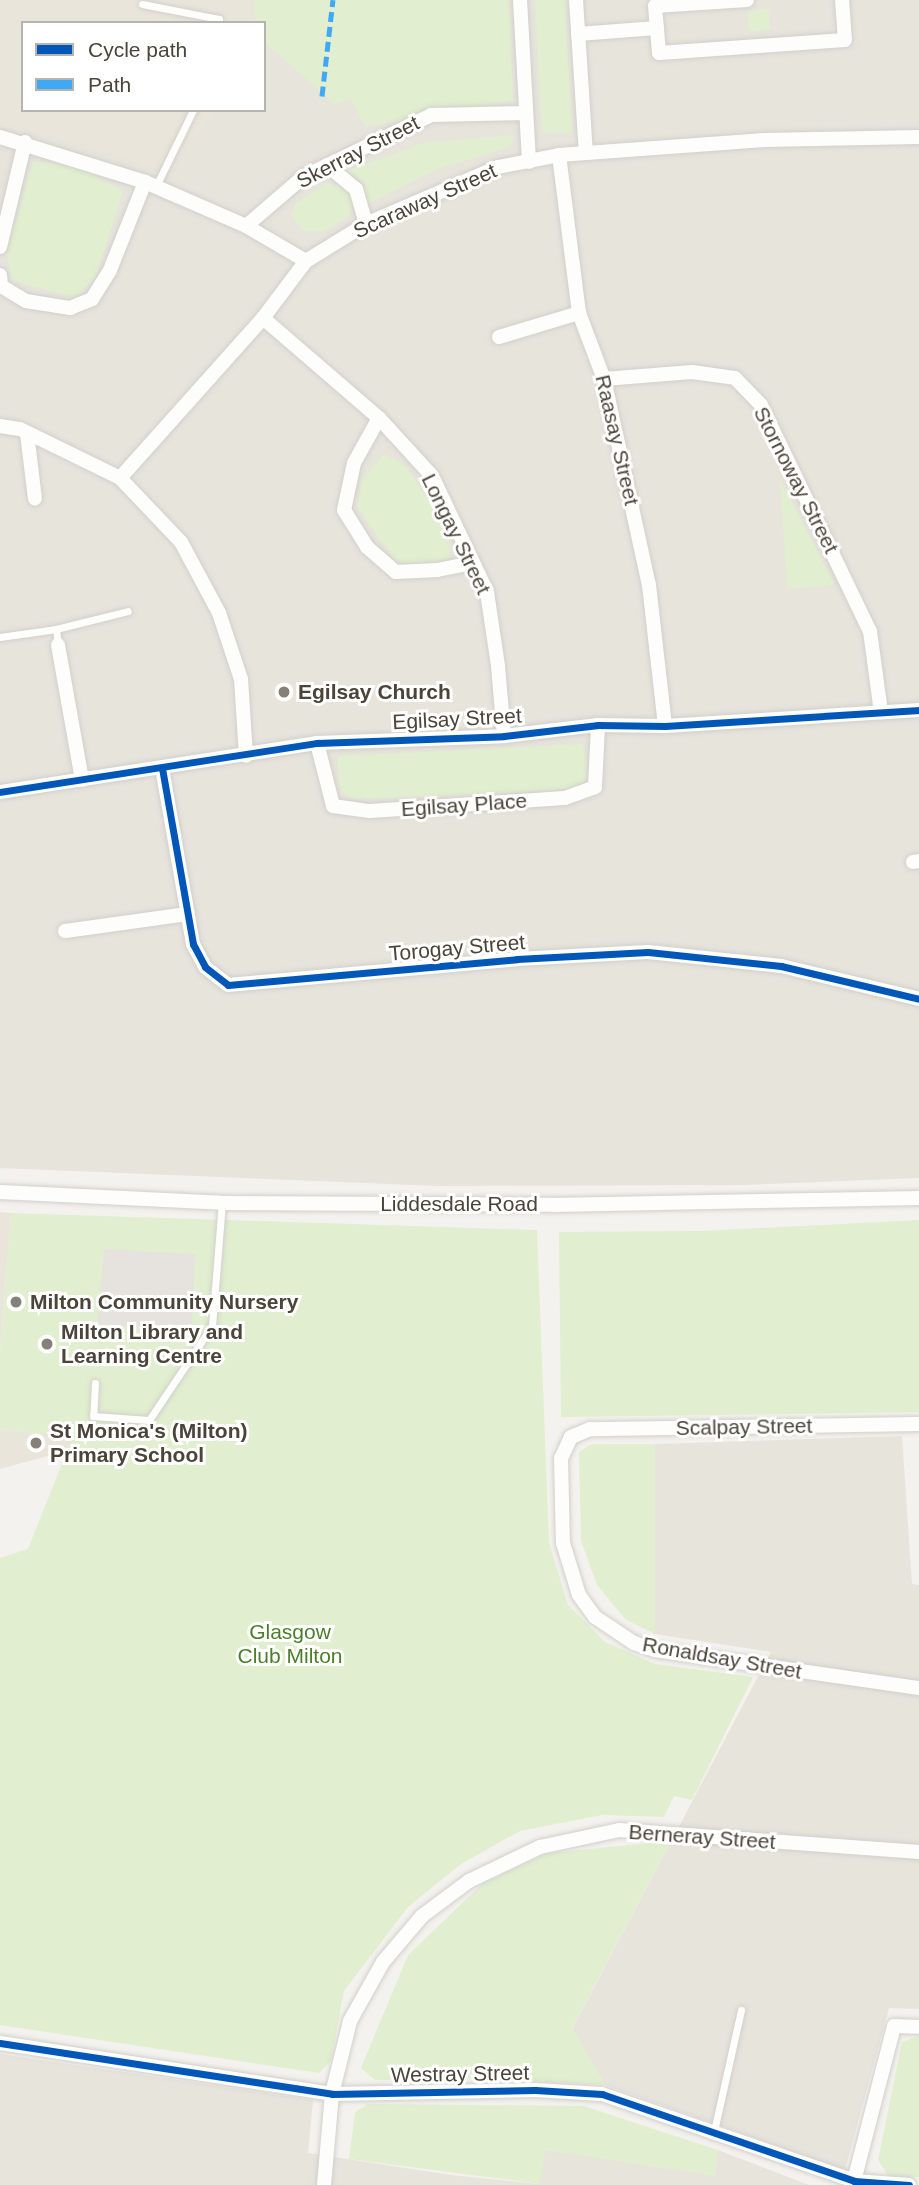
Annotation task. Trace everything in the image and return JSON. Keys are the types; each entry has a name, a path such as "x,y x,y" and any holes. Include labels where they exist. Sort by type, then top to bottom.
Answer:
{"street":[{"path":"520,0 529,162"},
{"path":"576,0 586,153"},
{"path":"747,0 656,6 659,53 845,40 842,0"},
{"path":"578,34 657,28"},
{"name":"Skerray Street","path":"246,226 288,186 431,115 526,113"},
{"path":"0,137 25,142 150,185 246,226 306,261"},
{"name":"Scaraway Street","path":"120,478 262,318 306,261 366,224 498,167 559,155 764,140 919,138"},
{"path":"0,247 25,142"},
{"name":"Raasay Street","path":"559,155 579,313 604,379 649,585 665,726"},
{"path":"327,165 356,189 366,224"},
{"path":"0,275 1,286 26,301 70,308 93,299 110,270 150,185"},
{"path":"499,337 579,313"},
{"name":"Longay Street","path":"262,318 379,418 432,476 487,592 498,666 504,736"},
{"name":"Stornoway Street","path":"604,379 692,372 735,378 761,405 870,631 881,712"},
{"path":"379,418 354,463 344,510 367,547 396,572 437,570 473,563"},
{"path":"0,426 27,433 120,478 181,542 219,613 241,679 246,756"},
{"path":"27,433 34,499"},
{"path":"58,645 82,780"},
{"name":"Egilsay Street","path":"0,792 317,743 504,736 598,725 665,726 919,710"},
{"name":"Egilsay Place","path":"317,743 333,806 370,811 565,798 595,787 598,725"},
{"name":"Torogay Street","path":"162,768 193,944 205,967 228,985 517,959 648,952 781,966 919,999"},
{"path":"65,931 188,914"},
{"name":"Liddesdale Road","path":"0,1192 222,1203 553,1205 919,1198"},
{"name":"Scalpay Street","path":"570,1437 590,1429 919,1424"},
{"name":"Ronaldsay Street","path":"570,1437 561,1458 563,1543 579,1595 595,1617 614,1631 634,1643 654,1650 919,1688"},
{"name":"Berneray Street","path":"324,2185 332,2094 350,2021 383,1962 414,1925 469,1881 540,1847 619,1830 919,1852"},
{"path":"854,2181 894,2026 919,2027"},
{"name":"Westray Street","path":"0,2043 332,2094 535,2090 602,2094 854,2181 909,2185"}],"lane":[{"path":"142,4 218,21"},
{"path":"150,185 191,112"},
{"path":"0,637 56,629 128,611"},
{"path":"56,629 58,645"},
{"path":"95,1383 93,1416 149,1420 212,1326 222,1203"},
{"path":"714,2131 741,2010"}],"shaded area":[{"path":"0,0 919,0 919,1178 744,1185 438,1186 0,1168"},
{"path":"0,0 254,0 255,21 21,21 21,112 213,112 166,172 69,140 0,126"},
{"path":"0,1212 11,1213 0,1354"},
{"path":"104,1249 195,1254 192,1330 97,1325"},
{"name":"St Monica's (Milton) Primary School","path":"0,1430 73,1436 70,1450 0,1469"},
{"path":"902,1436 912,1584 919,1585 919,2009 889,2008 845,2170 605,2085 572,2029 771,1652 655,1634 655,1444"},
{"path":"0,2054 313,2100 308,2153 451,2175 539,2184 545,2149 715,2175 718,2150 809,2185 0,2185"}],"green space":[{"path":"254,0 509,0 513,100 365,127 351,99 335,104 266,44 266,21 255,21"},
{"path":"535,0 565,0 572,133 542,133"},
{"path":"769,9 770,29 749,31 747,11"},
{"path":"515,135 509,147 438,169 367,204 365,183 346,171 426,142"},
{"path":"33,161 77,167 123,191 96,276 76,298 11,280 7,253"},
{"path":"326,183 342,187 354,199 349,216 324,232 302,230 291,216 296,203"},
{"path":"384,454 405,465 450,534 449,558 431,564 398,565 357,507 362,479"},
{"path":"780,480 835,585 787,589"},
{"path":"583,744 587,777 576,790 353,799 340,792 337,756"},
{"name":"Glasgow Club Milton","path":"11,1213 537,1230 549,1543 568,1605 605,1642 655,1664 753,1677 692,1800 674,1796 664,1817 602,1815 520,1831 461,1864 408,1907 344,1991 331,2061 319,2073 0,2025 0,1558 28,1549 73,1436 0,1430 0,1354"},
{"path":"919,1220 919,1412 561,1417 559,1232 701,1231"},
{"path":"592,1444 655,1444 655,1634 626,1620 597,1585 581,1541 579,1452"},
{"path":"671,1841 572,2028 605,2085 496,2079 375,2080 361,2068 408,1955 483,1883 548,1853"},
{"path":"919,2036 919,2177 889,2177 878,2160 902,2042"},
{"path":"368,2104 584,2106 718,2150 715,2176 545,2150 540,2184 349,2159 355,2112"}],"marked path":[{"path":"322,96 333,0"}],"cycle path":[{"path":"0,792 317,743 504,736 598,725 665,726 919,710"},
{"path":"162,768 193,944 205,967 228,985 517,959 648,952 781,966 919,999"},
{"path":"0,2043 332,2094 535,2090 602,2094 854,2181 909,2185"}],"place":[{"name":"Egilsay Church","path":"284,692"},
{"name":"Milton Community Nursery","path":"16,1302"},
{"name":"Milton Library and Learning Centre","path":"47,1344"},
{"name":"St Monica's (Milton) Primary School","path":"36,1443"}]}
